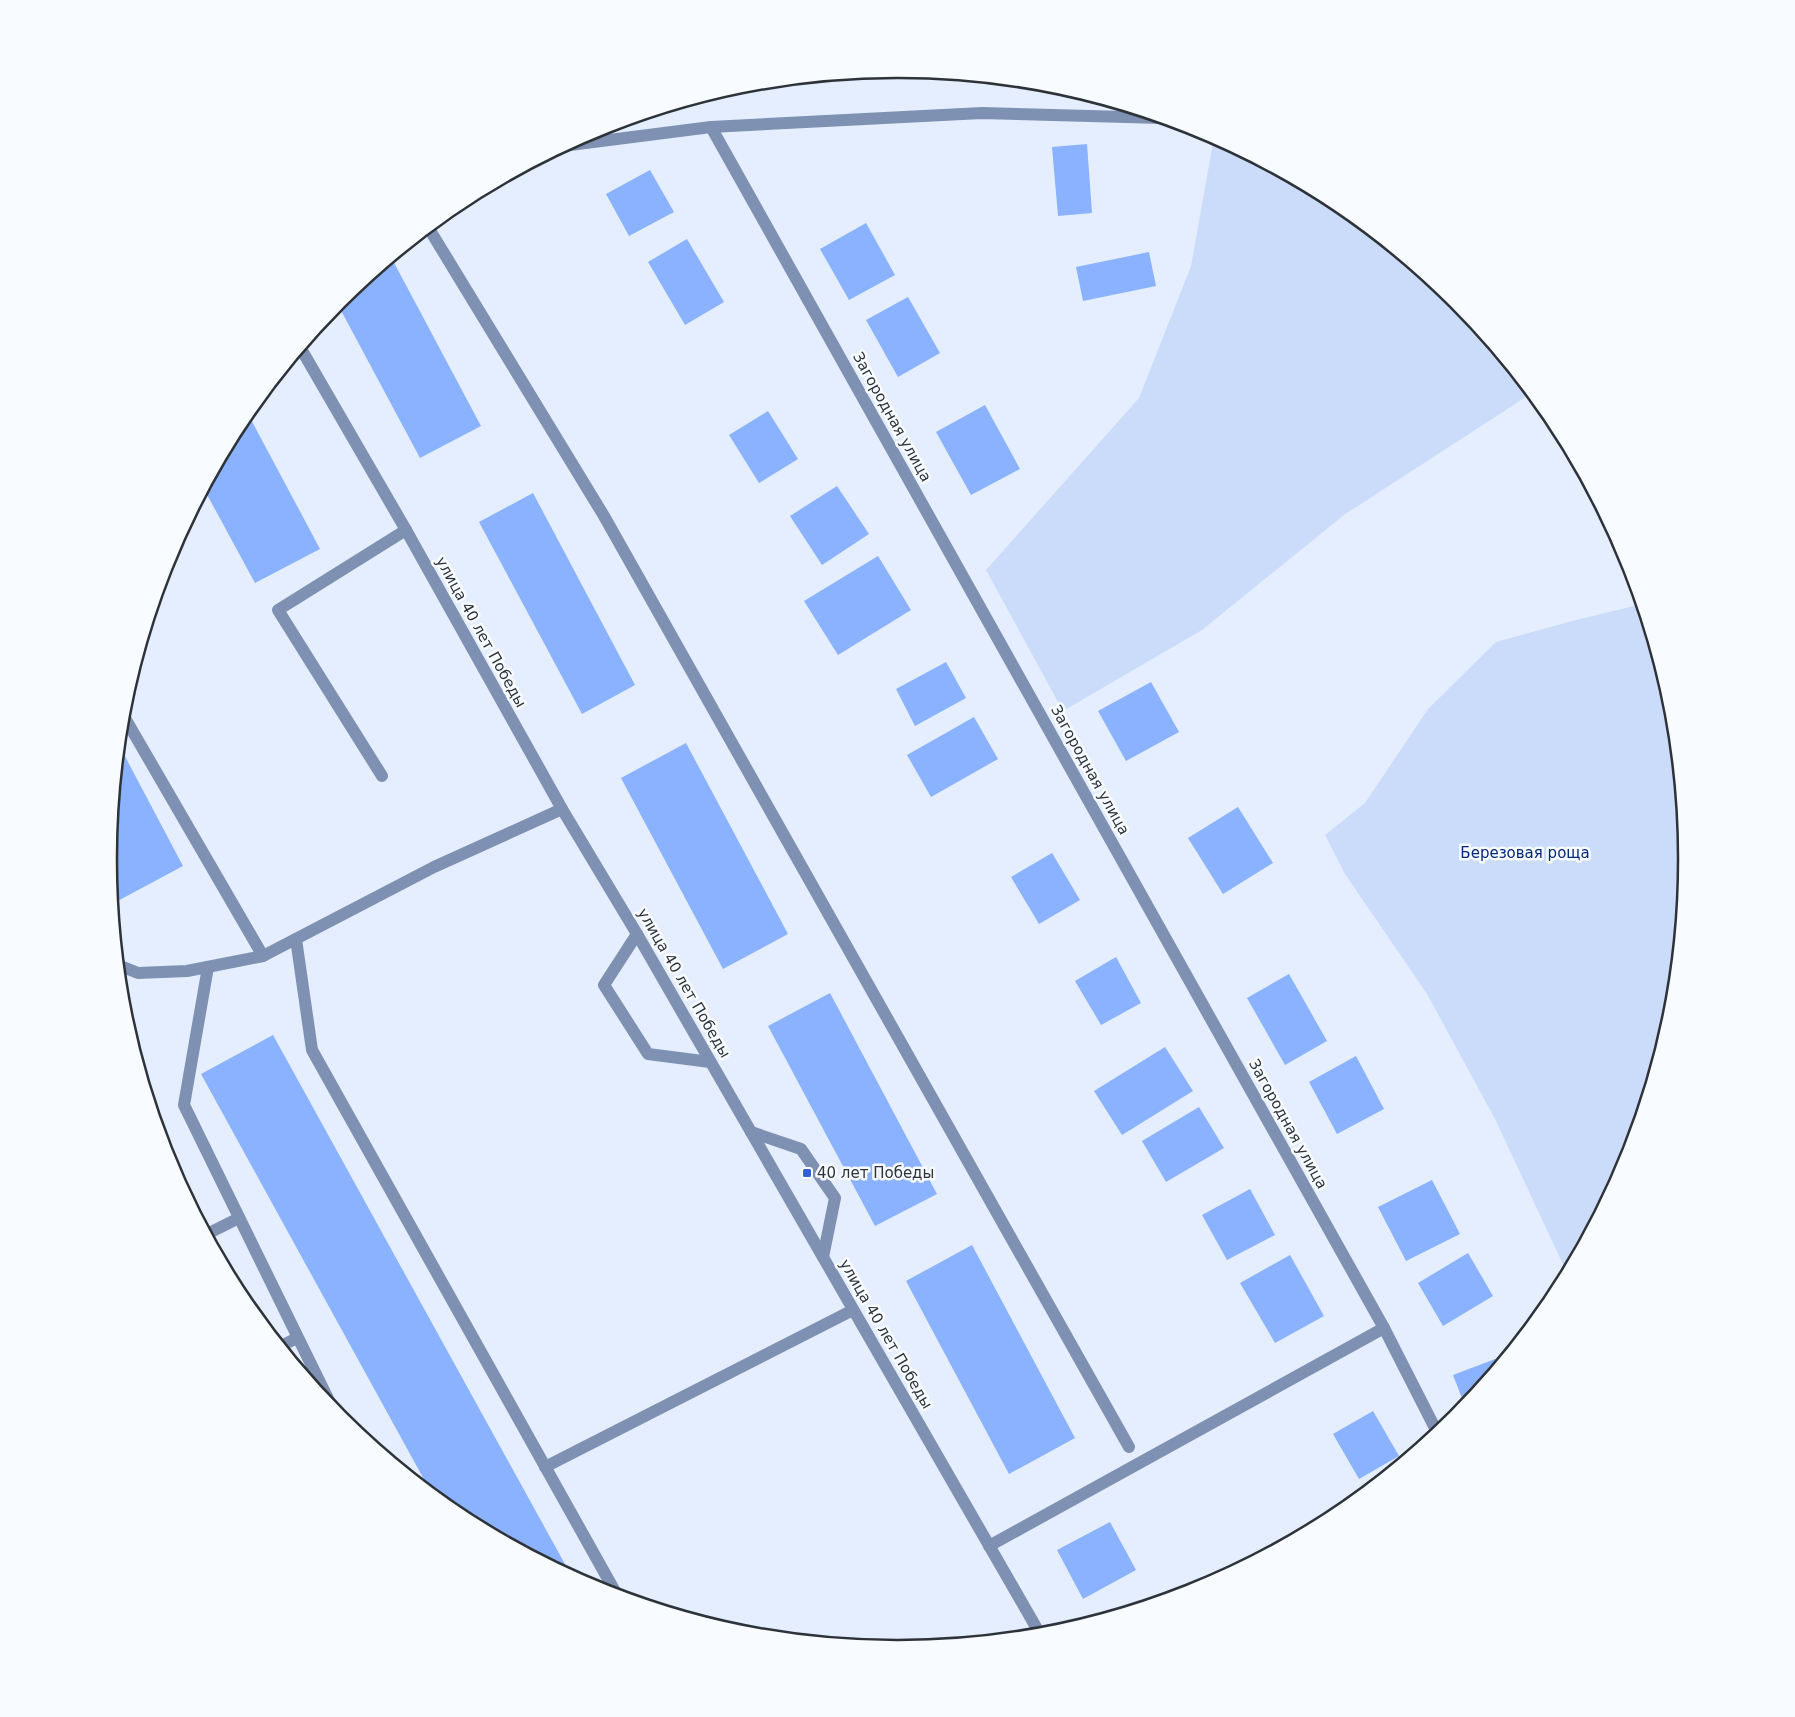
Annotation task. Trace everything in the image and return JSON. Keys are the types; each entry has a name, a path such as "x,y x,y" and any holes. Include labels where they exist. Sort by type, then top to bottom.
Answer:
{"street":[{"path":"586,143 711,127 982,113 1144,118"},
{"name":"Загородная улица","path":"711,127 1384,1328 1434,1426"},
{"path":"431,232 604,516 1129,1447"},
{"name":"улица 40 лет Победы","path":"303,352 406,530 562,809 637,934 1036,1627"},
{"path":"382,776 278,610 406,530"},
{"path":"129,725 263,956"},
{"path":"124,968 138,973 187,971 263,956 434,867 562,809"},
{"path":"637,934 604,985 648,1054 710,1062"},
{"path":"296,939 312,1050 611,1584"},
{"path":"208,967 184,1105 321,1384"},
{"path":"751,1132 801,1149 835,1198 823,1257"},
{"path":"212,1232 239,1218"},
{"path":"545,1467 853,1310"},
{"path":"989,1546 1384,1328"},
{"path":"286,1344 297,1338"}],"green space":[{"path":"1213,144 1288,182 1331,209 1373,239 1450,306 1485,344 1527,396 1344,515 1202,630 1063,711 986,570 1139,398 1191,266"},
{"name":"Березовая роща","path":"1636,605 1637,607 1652,656 1672,757 1677,807 1677,910 1672,960 1663,1011 1652,1061 1637,1110 1598,1204 1564,1266 1495,1119 1427,994 1345,874 1325,835 1365,803 1428,709 1496,642"}],"building":[{"path":"1087,144 1092,213 1058,216 1052,147"},
{"path":"650,170 674,212 629,236 606,194"},
{"path":"866,223 895,275 849,300 820,249"},
{"path":"687,239 724,302 685,325 648,262"},
{"path":"1149,252 1156,286 1083,301 1076,267"},
{"path":"394,262 481,426 420,458 341,310"},
{"path":"908,297 940,353 898,377 866,320"},
{"path":"985,405 1020,469 971,495 936,432"},
{"path":"768,411 798,459 759,483 729,435"},
{"path":"251,420 320,549 255,583 207,494 221,468"},
{"path":"837,486 869,534 822,565 790,516"},
{"path":"533,493 635,685 582,714 479,522"},
{"path":"878,556 911,610 838,655 804,601"},
{"path":"946,662 966,698 915,726 896,689"},
{"path":"1151,682 1179,732 1126,761 1098,711"},
{"path":"974,717 998,759 931,797 907,755"},
{"path":"686,743 788,934 723,969 621,778"},
{"path":"124,754 183,866 118,901 118,807"},
{"path":"1238,807 1273,863 1223,894 1188,838"},
{"path":"1052,853 1080,900 1039,924 1011,877"},
{"path":"1116,957 1141,1003 1101,1025 1075,981"},
{"path":"1289,974 1327,1041 1285,1065 1247,998"},
{"path":"830,993 937,1194 875,1226 768,1026"},
{"path":"273,1035 565,1565 507,1535 424,1479 201,1074"},
{"path":"1165,1047 1193,1091 1122,1135 1094,1091"},
{"path":"1356,1056 1384,1109 1337,1134 1309,1082"},
{"path":"1199,1107 1224,1148 1166,1182 1142,1141"},
{"path":"1432,1180 1460,1234 1406,1261 1378,1207"},
{"path":"1250,1189 1275,1235 1227,1260 1202,1215"},
{"path":"972,1245 1075,1438 1009,1474 906,1281"},
{"path":"1468,1253 1493,1296 1443,1326 1418,1283"},
{"path":"1290,1255 1324,1316 1275,1343 1240,1283"},
{"path":"1497,1358 1462,1398 1453,1375"},
{"path":"1373,1411 1399,1456 1359,1479 1333,1434"},
{"path":"1110,1522 1136,1570 1083,1599 1057,1550"}],"place":[{"name":"40 лет Победы","path":"807,1173"}]}
